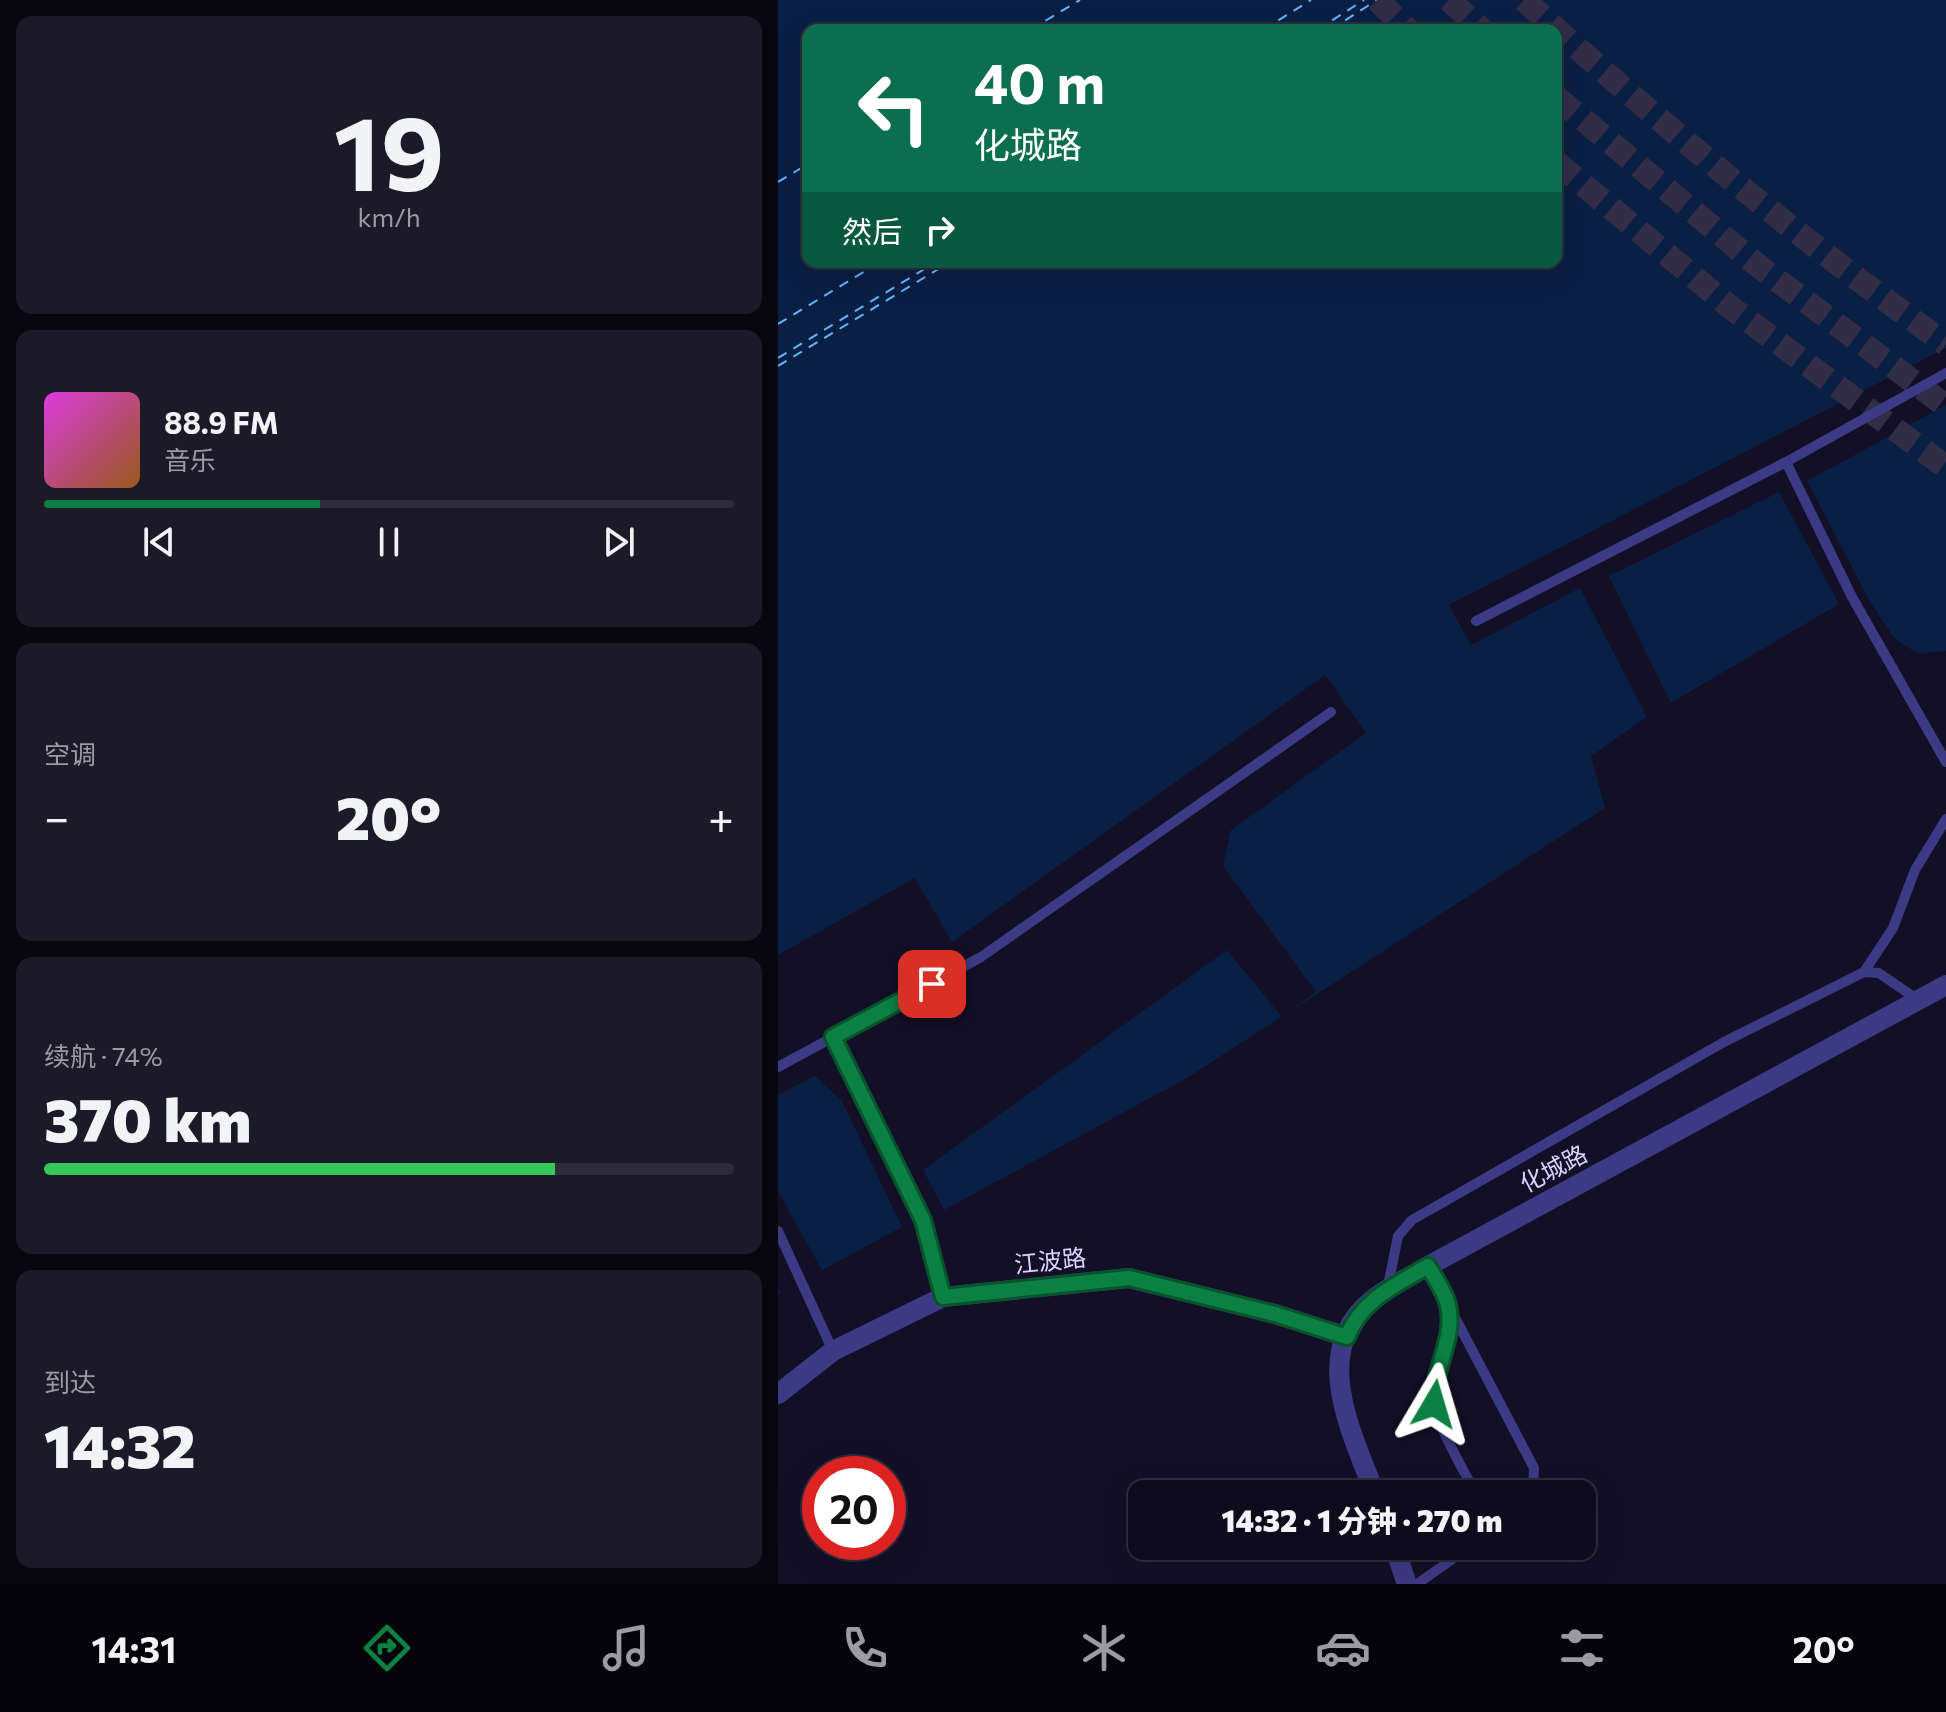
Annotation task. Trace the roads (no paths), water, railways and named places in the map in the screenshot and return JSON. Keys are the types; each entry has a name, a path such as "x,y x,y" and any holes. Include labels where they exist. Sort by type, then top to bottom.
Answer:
{"street":[{"name":"化城路","path":"1370,1480 1341,1404 1339,1355 1352,1323 1370,1301 1428,1266 1946,985"},
{"name":"江波路","path":"778,1394 833,1351 943,1297 1129,1278 1275,1314 1347,1337"},
{"path":"1399,1560 1407,1584"}],"lane":[{"path":"1476,621 1786,462 1946,373"},
{"path":"1786,462 1852,597 1946,762"},
{"path":"778,1067 981,957 1331,712"},
{"path":"1387,1291 1398,1236 1412,1220 1724,1042 1864,972 1893,928 1915,870 1946,819"},
{"path":"1864,972 1879,973 1918,1000"},
{"path":"833,1037 923,1220 943,1297"},
{"path":"778,1231 833,1351"},
{"path":"1428,1266 1534,1468 1534,1480"},
{"path":"1448,1303 1450,1326 1433,1387 1434,1404 1469,1480"},
{"path":"1417,1584 1451,1560"}],"water":[{"path":"778,0 1946,0 1946,651 1918,654 1894,638 1863,590 1647,717 1591,756 1605,808 1187,1078 944,1210 902,1227 778,1294"}],"tunnel":[{"path":"1377,0 1402,24"},
{"path":"1449,0 1475,24"},
{"path":"1524,0 1551,24"},
{"path":"1562,34 1730,178 1836,263 1946,344"},
{"path":"1562,102 1761,268 1946,406"},
{"path":"1562,167 1730,307 1946,467"}]}
